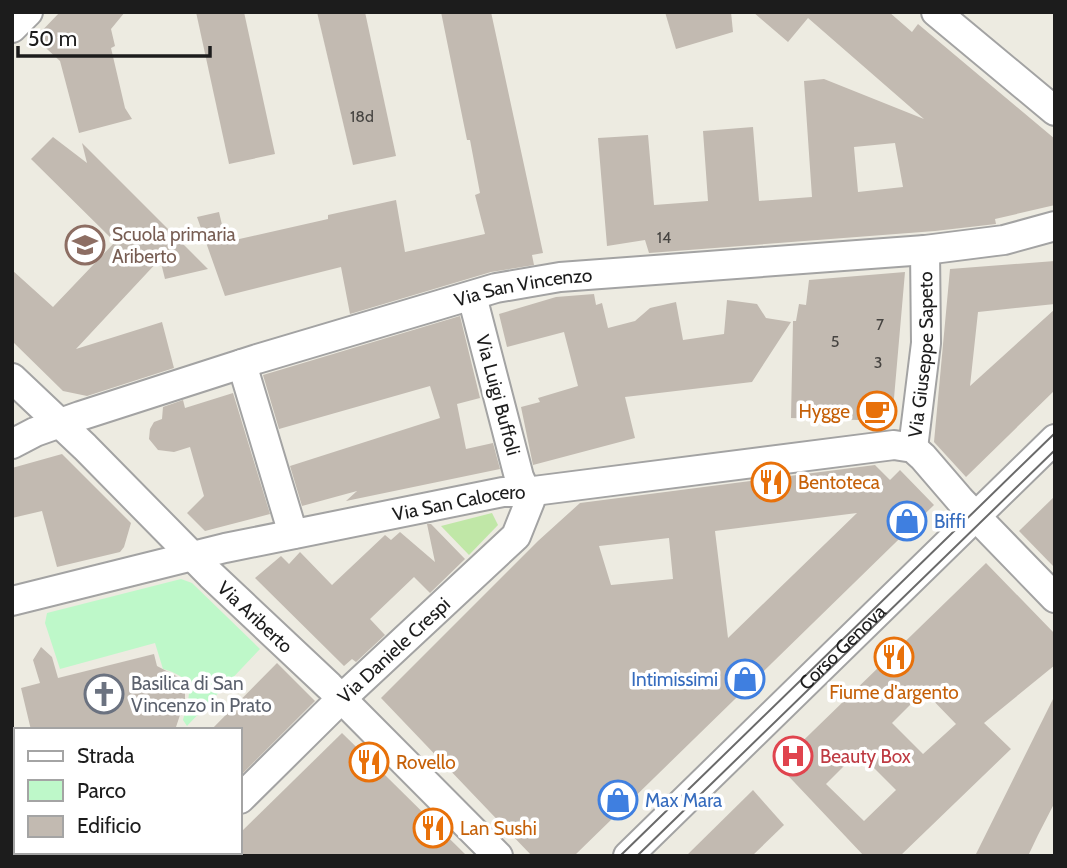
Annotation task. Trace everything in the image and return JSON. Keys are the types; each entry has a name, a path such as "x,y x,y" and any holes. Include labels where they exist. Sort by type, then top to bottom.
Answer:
{"street":[{"path":"12,28 28,12"},
{"path":"936,12 1055,111"},
{"name":"Via San Vincenzo","path":"12,444 58,423 495,288 560,277 925,250 1004,240 1055,226"},
{"name":"Via Giuseppe Sapeto","path":"925,250 926,343 912,449 923,457 1055,598"},
{"name":"Via Luigi Buffoli","path":"472,296 515,460 526,492"},
{"path":"242,364 293,534"},
{"name":"Via Ariberto","path":"12,378 499,856"},
{"name":"Corso Genova","path":"628,856 1055,439"},
{"name":"Via San Calocero","path":"12,601 225,548 503,492 526,492 894,445 912,449"},
{"name":"Via Daniele Crespi","path":"242,797 341,699 516,536 530,501 526,492"}],"green space":[{"path":"492,513 498,525 469,555 441,526"},
{"path":"181,579 192,583 260,649 187,726 183,720 188,687 181,677 163,669 155,643 60,669 45,623 47,613"}],"building":[{"path":"60,12 125,12 111,29 115,46 111,48 125,108 132,119 79,133 60,61 35,38"},
{"path":"196,12 244,12 275,154 229,164"},
{"path":"317,12 365,12 396,156 353,165"},
{"path":"441,12 491,12 543,253 532,255 534,265 491,272 350,314 341,267 225,296 197,217 219,212 226,242 328,219 328,215 396,200 405,252 485,234 475,195 480,193 470,140 467,140"},
{"path":"665,12 731,12 733,32 676,49"},
{"path":"753,12 889,12 912,32 918,24 1055,139 1055,205 995,219 996,224 935,231 649,253 645,240 607,246 598,138 648,135 654,205 708,201 703,131 753,127 759,201 812,197 804,81 824,79 924,119 808,18 788,42","holes":["895,143 903,187 858,192 854,147"]},
{"path":"53,137 87,163 82,143 208,269 165,279 160,259 76,349 162,322 174,368 87,396 63,391 12,341 12,270 53,307 115,242 31,159"},
{"path":"1055,261 1055,304 978,312 970,386 1055,309 1055,390 966,477 934,442 950,269"},
{"path":"905,272 892,421 791,418 793,321 796,321 799,304 806,305 809,280"},
{"path":"594,294 596,305 602,303 608,328 635,321 650,308 676,302 683,340 724,334 727,300 757,304 766,318 791,322 752,382 625,397 635,438 533,465 521,407 540,402 538,398 578,386 564,332 507,347 499,314 556,297"},
{"path":"460,316 480,398 457,404 466,449 493,443 500,469 346,501 357,491 302,506 290,466 440,418 430,386 279,429 263,375"},
{"path":"233,393 270,514 205,531 187,513 204,496 190,447 174,452 158,450 149,439 150,429 154,422 162,419 163,407 183,400 185,408"},
{"path":"62,454 131,523 120,552 57,567 42,511 12,518 12,468"},
{"path":"875,465 890,480 900,470 934,505 574,856 532,856 381,698 538,541 580,503","holes":["857,513 728,638 715,531","669,538 673,579 611,585 599,546"]},
{"path":"1055,496 1055,568 1019,531"},
{"path":"427,524 431,524 465,559 430,593 414,577 370,619 385,635 356,662 352,659 344,666 255,578 281,556 289,564 300,552 332,585 385,535 391,540 400,532 435,562"},
{"path":"986,563 1055,634 1055,665 984,723 1011,749 900,856 864,856 778,765","holes":["924,691 956,724 923,754 892,723","858,752 896,790 864,821 826,784"]},
{"name":"Basilica di San Vincenzo in Prato","path":"41,647 52,657 58,678 154,654 157,666 180,678 185,687 185,700 176,728 31,728 21,688 40,683 33,660"},
{"path":"277,663 315,701 242,774 242,728 213,728"},
{"path":"1055,695 1055,802 1028,856 975,856"},
{"path":"342,733 467,856 240,856 242,831"},
{"path":"753,790 784,825 752,856 686,856"}],"tram line":[{"path":"620,856 1055,433"},
{"path":"637,856 1055,450"}],"place":[{"name":"Scuola primaria Ariberto","path":"85,245"},
{"name":"Hygge","path":"877,411"},
{"name":"Bentoteca","path":"771,482"},
{"name":"Biffi","path":"907,521"},
{"name":"Fiume d'argento","path":"894,657"},
{"name":"Intimissimi","path":"745,679"},
{"name":"Basilica di San Vincenzo in Prato","path":"104,694"},
{"name":"Beauty Box","path":"793,756"},
{"name":"Rovello","path":"369,762"},
{"name":"Max Mara","path":"618,800"},
{"name":"Lan Sushi","path":"433,828"}]}
